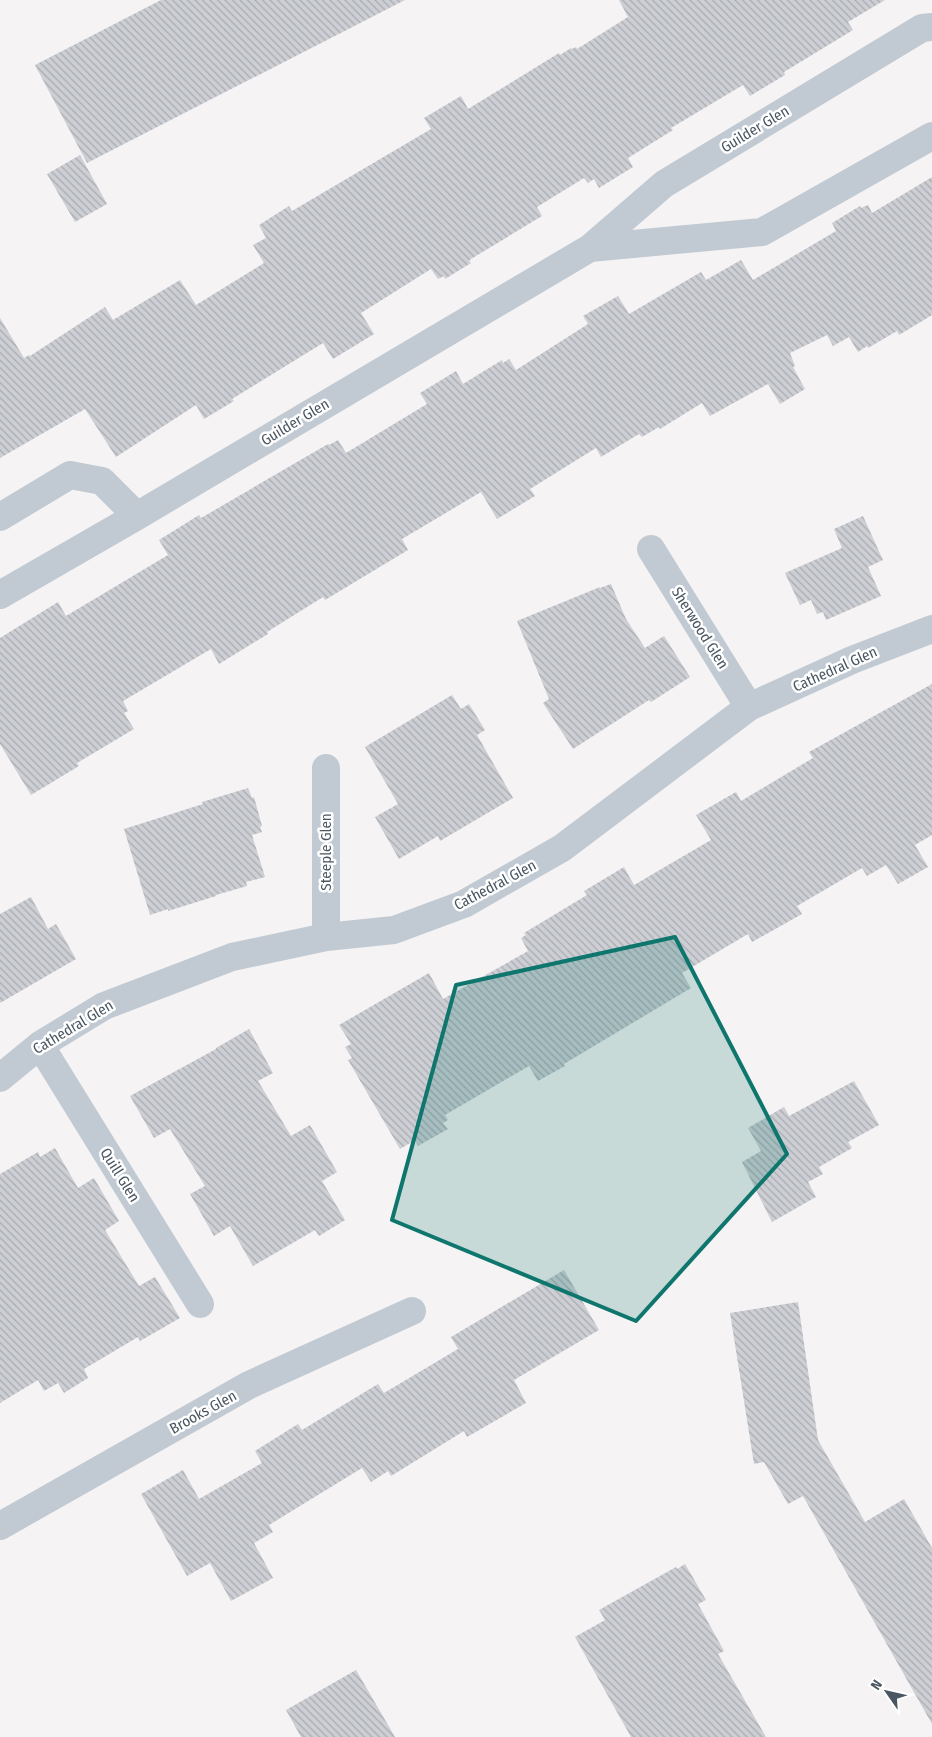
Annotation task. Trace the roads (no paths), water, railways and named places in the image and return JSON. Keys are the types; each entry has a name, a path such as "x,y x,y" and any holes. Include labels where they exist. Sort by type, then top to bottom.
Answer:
{"street":[{"name":"Guilder Glen","path":"0,595 590,248 664,184 922,28 932,27"},
{"name":"Guilder Glen","path":"590,248 762,232 932,136"},
{"path":"0,517 70,476 102,481 137,516"},
{"name":"Sherwood Glen","path":"651,549 749,707"},
{"name":"Cathedral Glen","path":"0,1078 40,1045 104,1006 232,957 326,937 394,930 464,904 562,848 749,707 852,660 932,629"},
{"name":"Steeple Glen","path":"326,768 326,937"},
{"name":"Quill Glen","path":"40,1045 200,1304"},
{"name":"Brooks Glen","path":"0,1526 249,1385 412,1311"}]}
